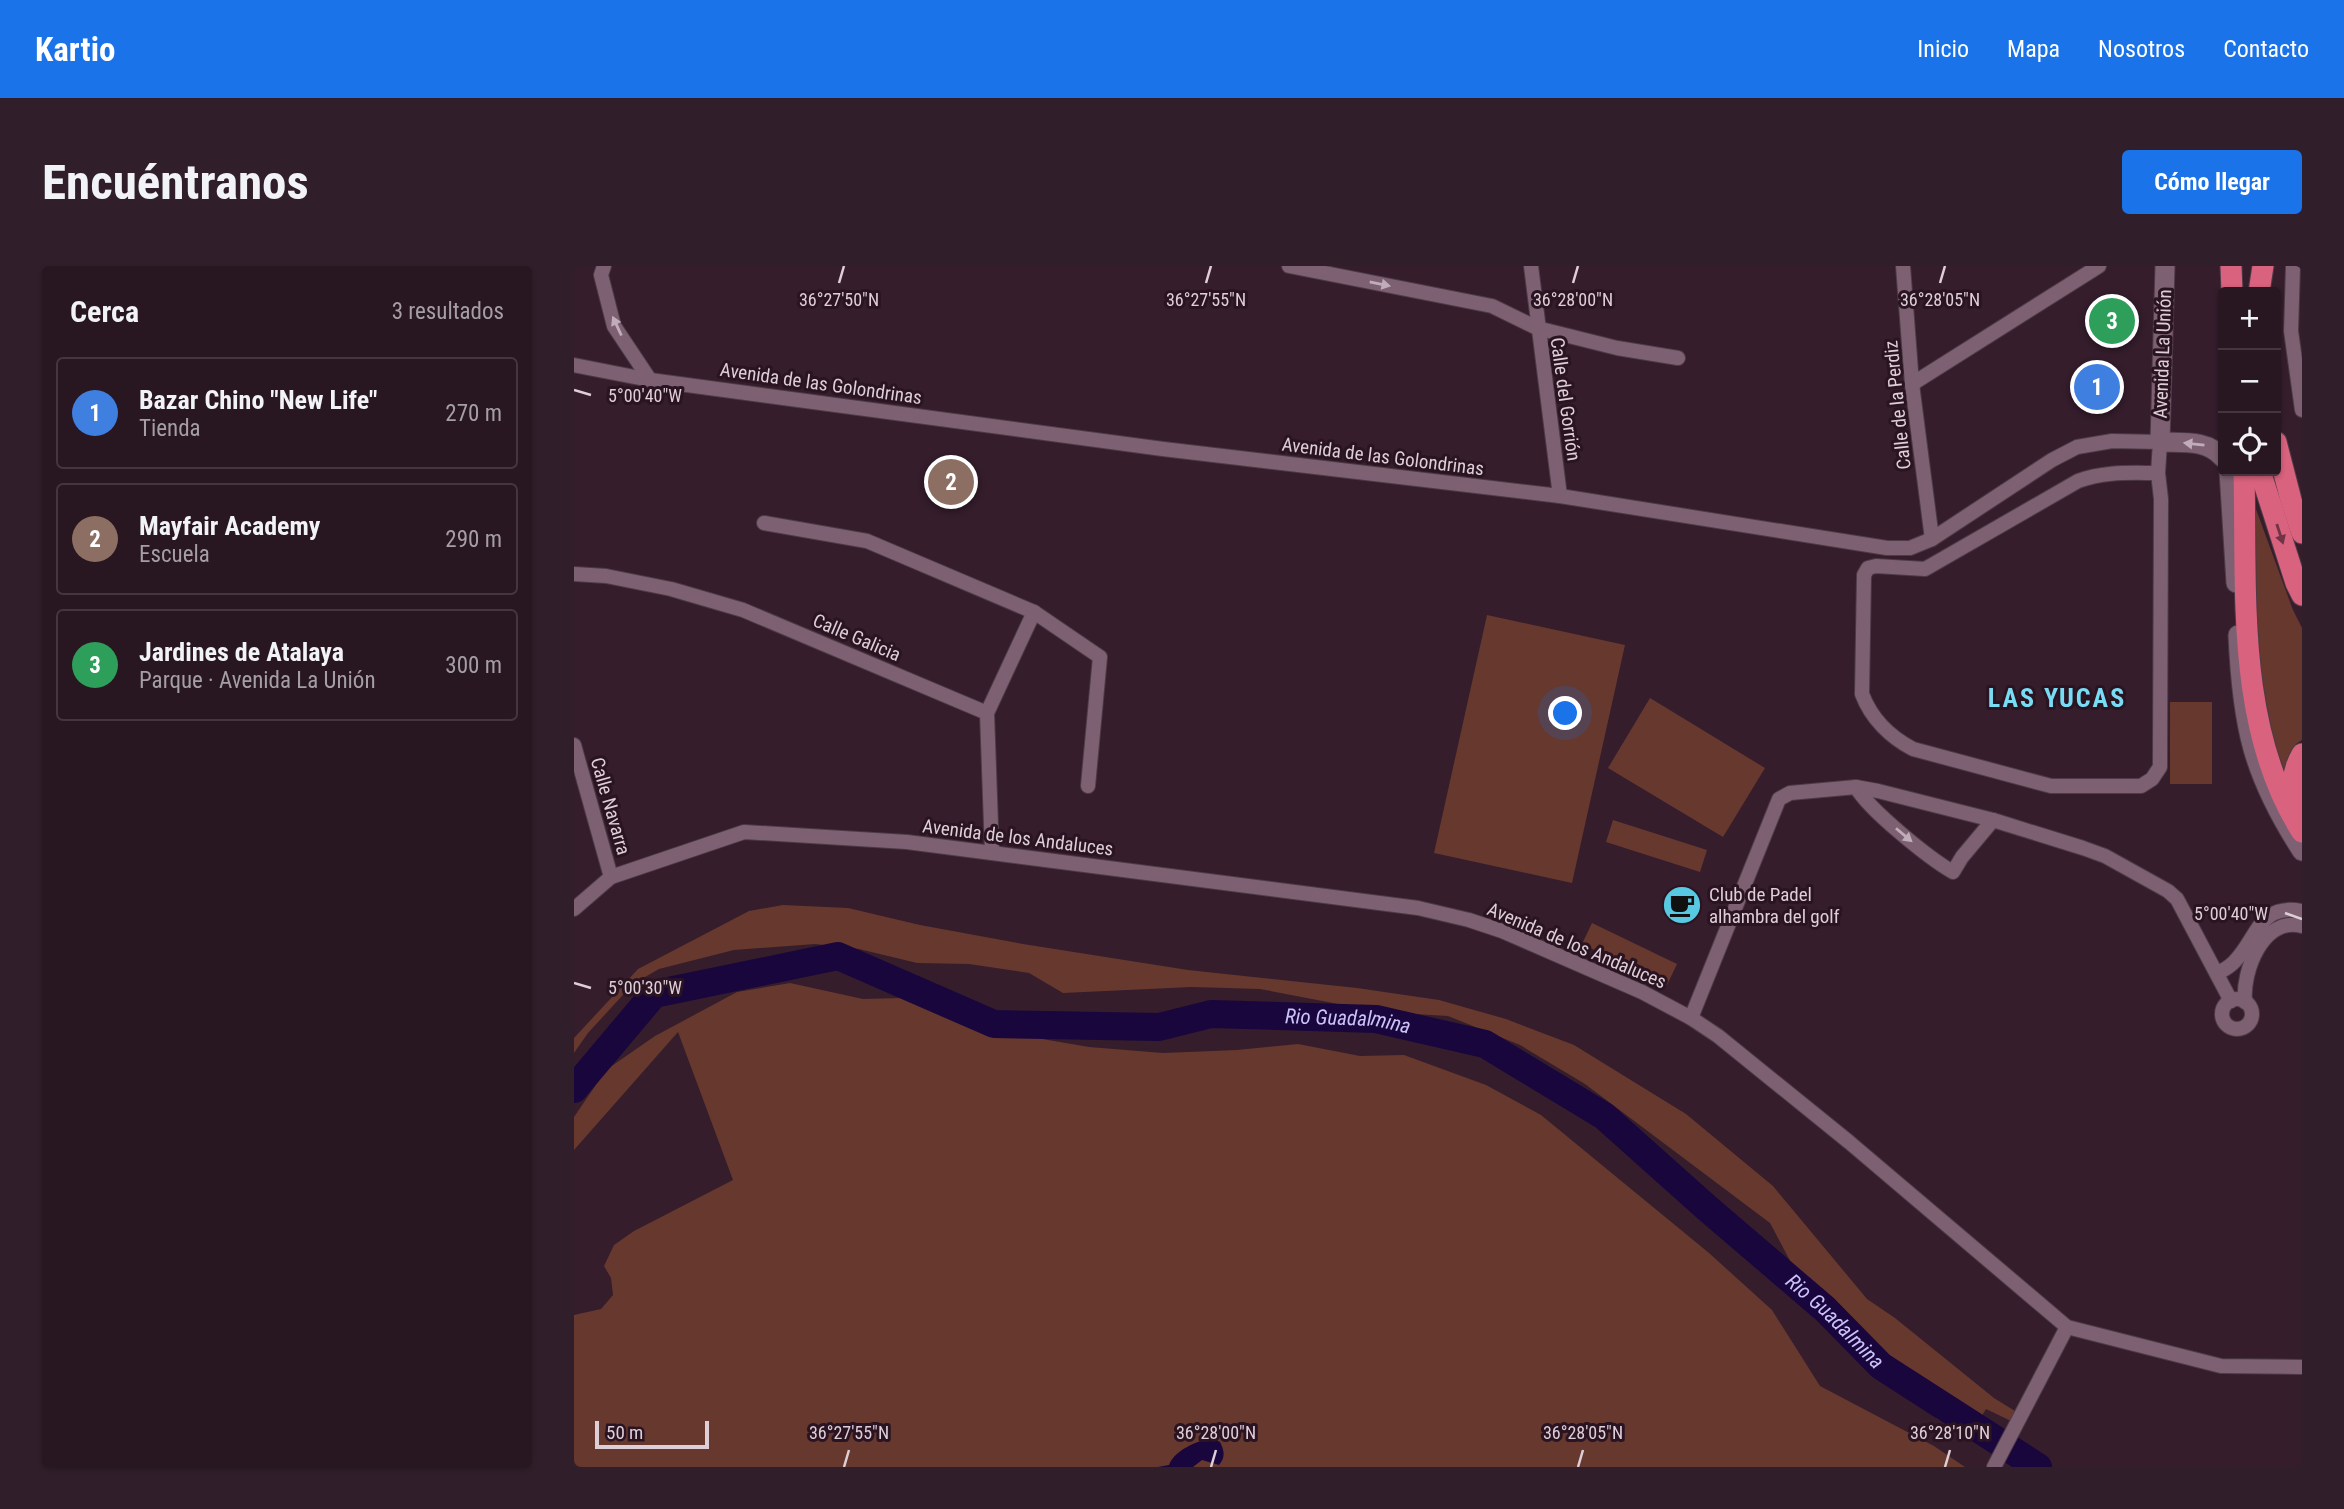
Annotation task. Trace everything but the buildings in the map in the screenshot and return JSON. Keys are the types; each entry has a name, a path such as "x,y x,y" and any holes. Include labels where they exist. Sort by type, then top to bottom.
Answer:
{"highway":[{"path":"2231,266 2232,287"},
{"path":"2253,266 2256,287"},
{"path":"2258,287 2263,266"},
{"path":"2281,461 2302,533"},
{"path":"2244,476 2249,647 2254,701 2274,776 2302,832"},
{"path":"2262,476 2302,595"},
{"path":"2302,754 2293,777 2296,799 2302,810"}],"main road":[{"name":"Avenida La Unión","path":"2160,442 2165,266"},
{"path":"2160,442 2204,445 2218,451"},
{"path":"2230,476 2239,674 2246,724 2252,750 2270,797 2302,851"}],"street":[{"path":"604,266 601,275 614,326 650,380"},
{"path":"1289,266 1492,306 1537,328 1617,348 1678,358"},
{"name":"Calle del Gorrión","path":"1531,266 1560,496"},
{"name":"Calle de la Perdiz","path":"1903,266 1912,384 1932,539"},
{"path":"1912,384 2099,266"},
{"path":"2292,266 2291,331 2302,411"},
{"name":"Avenida de las Golondrinas","path":"574,365 650,380 1163,449 1560,496 1887,548 1910,548 1932,539 2052,460 2077,447 2112,441 2160,442"},
{"path":"2158,473 2092,475 1925,569 1876,566 1868,568 1864,575 1862,694 1867,708 1894,739 1913,749 2051,786 2141,786 2152,779 2161,767 2160,442"},
{"path":"765,523 867,541 1034,612 1100,657 1088,786"},
{"name":"Calle Galicia","path":"574,574 606,576 671,589 743,610 987,713"},
{"path":"992,853 987,713 1034,612"},
{"name":"Calle Navarra","path":"574,745 611,877"},
{"path":"1856,787 1868,804 1943,867 1954,872 1962,857 1993,820"},
{"path":"1691,1018 1779,799 1790,793 1856,787 1878,791 1993,820 2105,856 2168,891 2177,899 2217,974 2238,1001 2256,952 2273,932 2292,923 2302,926"},
{"name":"Avenida de los Andaluces","path":"574,909 611,877 744,832 907,842 1418,908 1469,920 1502,931 1642,992 1718,1036 1849,1142 2067,1327 2221,1366 2302,1367"},
{"path":"2217,974 2235,962 2262,921 2276,912 2290,909 2302,911"},
{"path":"1994,1467 2067,1327"}],"shaded area":[{"path":"2253,501 2302,628 2302,740 2296,744 2284,769 2270,736 2256,676"},
{"path":"1487,615 1625,645 1572,883 1434,853"},
{"path":"1650,698 1765,768 1723,837 1608,768"},
{"path":"2170,702 2212,702 2212,784 2170,784"},
{"path":"1613,820 1707,850 1700,872 1606,842"},
{"path":"783,905 848,908 920,925 1023,944 1188,970 1357,988 1439,1000 1506,1019 1574,1045 1686,1114 1773,1186 1867,1299 1895,1318 1994,1398 2015,1411 2011,1421 1986,1409 1969,1437 1937,1419 1918,1397 1898,1366 1841,1329 1814,1306 1770,1223 1585,1084 1520,1045 1448,1016 1380,1012 1260,989 1192,987 1063,993 1029,973 969,964 917,963 859,949 815,944 734,950 659,969 633,984 588,1033 574,1053 574,1038 638,969 749,911"},
{"path":"1592,923 1677,964 1667,985 1582,944"},
{"path":"790,983 863,999 900,998 956,1019 1013,1034 1089,1047 1163,1053 1298,1044 1360,1056 1404,1055 1486,1085 1541,1115 1709,1253 1772,1310 1820,1386 1934,1446 1965,1467 574,1467 574,1315 601,1309 613,1295 611,1278 604,1266 614,1245 634,1231 733,1180 678,1032 574,1150 574,1117 606,1070 655,1036 737,992"},
{"path":"1211,1438 1220,1442 1223,1448 1219,1465 1202,1460 1193,1467 1158,1467 1169,1465 1186,1447"}],"waterway":[{"name":"Rio Guadalmina","path":"574,1089 654,994 838,956 994,1024 1159,1027 1211,1014 1376,1019 1485,1044 1604,1116 1825,1309 1881,1366 2038,1467"}],"place":[{"name":"Jardines de Atalaya","path":"2112,321"},
{"name":"Bazar Chino \"New Life\"","path":"2097,387"},
{"name":"Mayfair Academy","path":"951,482"},
{"name":"Club de Padel alhambra del golf","path":"1682,905"}],"district":[{"name":"LAS YUCAS","path":"2057,698"}]}
